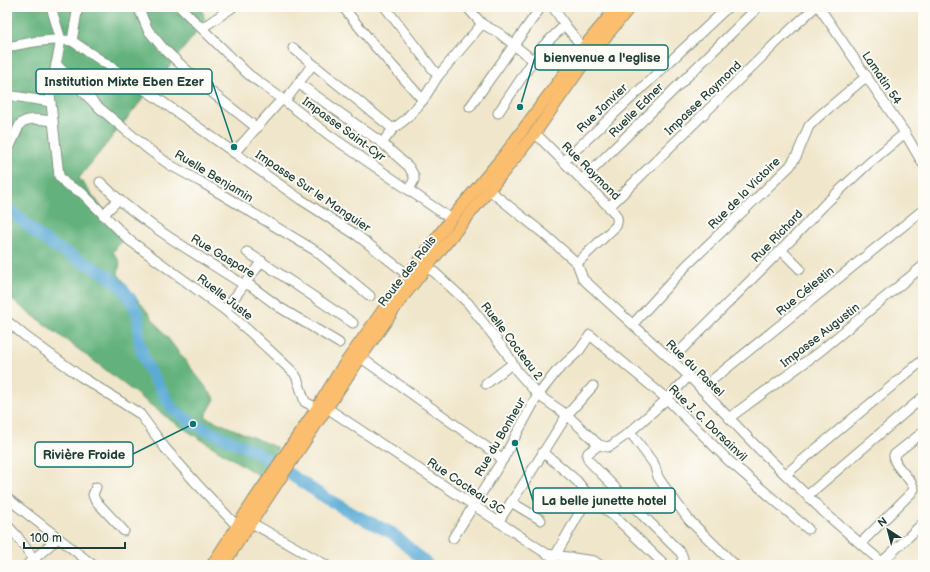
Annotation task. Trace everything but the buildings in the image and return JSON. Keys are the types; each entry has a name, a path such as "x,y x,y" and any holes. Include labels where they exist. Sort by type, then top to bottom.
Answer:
{"main road":[{"name":"Route des Rails","path":"322,408 341,369 408,275 451,219 505,154 583,48 617,7"},
{"name":"Route des Rails","path":"212,565 237,526 257,503 322,408 393,310 535,133 582,66 630,7"},
{"name":"Route des Rails","path":"223,565 250,522 257,503"}],"street":[{"path":"51,7 61,40"},
{"path":"72,42 78,7"},
{"path":"138,7 148,30 163,48 205,88 257,128"},
{"name":"Impasse Saint-Cyr","path":"180,7 248,74 329,134 451,219"},
{"path":"202,28 233,7"},
{"path":"344,7 373,44 423,100"},
{"path":"385,7 438,76"},
{"path":"467,7 482,24 499,33 534,61"},
{"path":"470,107 541,7"},
{"path":"553,7 583,48"},
{"name":"Rue Janvier","path":"564,161 728,7"},
{"name":"Ruelle Edner","path":"582,180 758,7"},
{"name":"Impasse Raymond","path":"609,207 777,42 815,7"},
{"name":"Lamatin 54","path":"819,7 905,133 923,164"},
{"path":"382,144 393,129 423,100 438,76 482,24"},
{"path":"498,113 543,46 565,25"},
{"name":"Impasse Sur le Manguier","path":"7,47 61,40 72,42 144,89 300,199 352,231 376,248 408,275"},
{"name":"Ruelle Juste","path":"61,40 50,94 58,176 66,184 82,193 129,240 224,310 249,331 294,374 297,378 305,402 322,408"},
{"path":"293,48 393,129"},
{"name":"Ruelle Benjamin","path":"56,64 96,105 148,149 170,165 316,251 370,296"},
{"path":"234,153 284,100 313,64"},
{"name":"Rue de la Victoire","path":"633,324 686,266 790,166 809,126 867,76"},
{"path":"298,83 382,144 409,167 413,172 414,180 409,190"},
{"path":"7,95 51,102"},
{"path":"7,153 20,124 24,121 29,119 53,121"},
{"name":"Rue Raymond","path":"535,133 609,207 617,217 618,222 616,226 577,263"},
{"name":"Rue Richard","path":"671,360 825,204 868,164 905,133"},
{"name":"Rue Gaspare","path":"100,182 118,200 166,235 245,284 251,286 279,306 339,343"},
{"name":"Rue du Pastel","path":"489,190 544,234 577,263 583,279 689,376 757,447 883,563"},
{"path":"103,215 118,200"},
{"name":"Rue Célestin","path":"701,389 923,210"},
{"path":"781,250 800,269"},
{"path":"247,252 353,323"},
{"path":"224,310 262,261"},
{"name":"Impasse Augustin","path":"728,418 819,352 923,266"},
{"name":"Ruelle Cocteau 2","path":"425,269 433,271 468,303 506,352 512,364 538,395 567,415 599,445"},
{"path":"7,322 80,376 140,414 165,448 237,526"},
{"name":"Rue du Bonheur","path":"453,538 503,459 538,395 556,372 579,351 590,334"},
{"name":"Rue J. C. Dorsainvil","path":"590,334 668,400 728,460 808,529"},
{"path":"360,357 503,459"},
{"path":"786,474 923,360"},
{"path":"486,384 512,364"},
{"path":"680,565 683,558 681,553 589,461 587,456 588,453 599,445 612,445 630,432 668,400 689,376"},
{"path":"498,522 567,415 593,386"},
{"path":"808,495 923,397"},
{"name":"Rue Cocteau 3C","path":"322,408 546,554 594,561 600,565"},
{"path":"630,432 654,464 658,477 689,520 735,565"},
{"path":"861,544 910,496 914,489 911,481 894,461 894,455 923,432"},
{"path":"543,452 577,481 589,496 617,519 665,565"},
{"path":"96,486 93,495 95,500 124,531"},
{"path":"550,565 589,496"},
{"path":"7,498 93,565"},
{"path":"511,502 541,520"},
{"path":"250,522 326,565"},
{"path":"883,563 923,523"},
{"path":"7,525 17,536 33,563 58,538"}],"green space":[{"path":"7,7 202,7 205,22 79,178 125,237 113,252 120,262 118,274 215,399 205,417 278,448 261,477 170,420 7,296"}],"waterway":[{"path":"7,207 37,234 52,245 107,275 123,289 131,300 138,315 139,339 142,353 148,368 172,408 193,424 256,452 326,498 357,516 392,533 428,565"}],"place":[{"name":"bienvenue a l'eglise","path":"520,107"},
{"name":"Institution Mixte Eben Ezer","path":"234,147"},
{"name":"Rivière Froide","path":"193,424"},
{"name":"La belle junette hotel","path":"515,443"}]}
